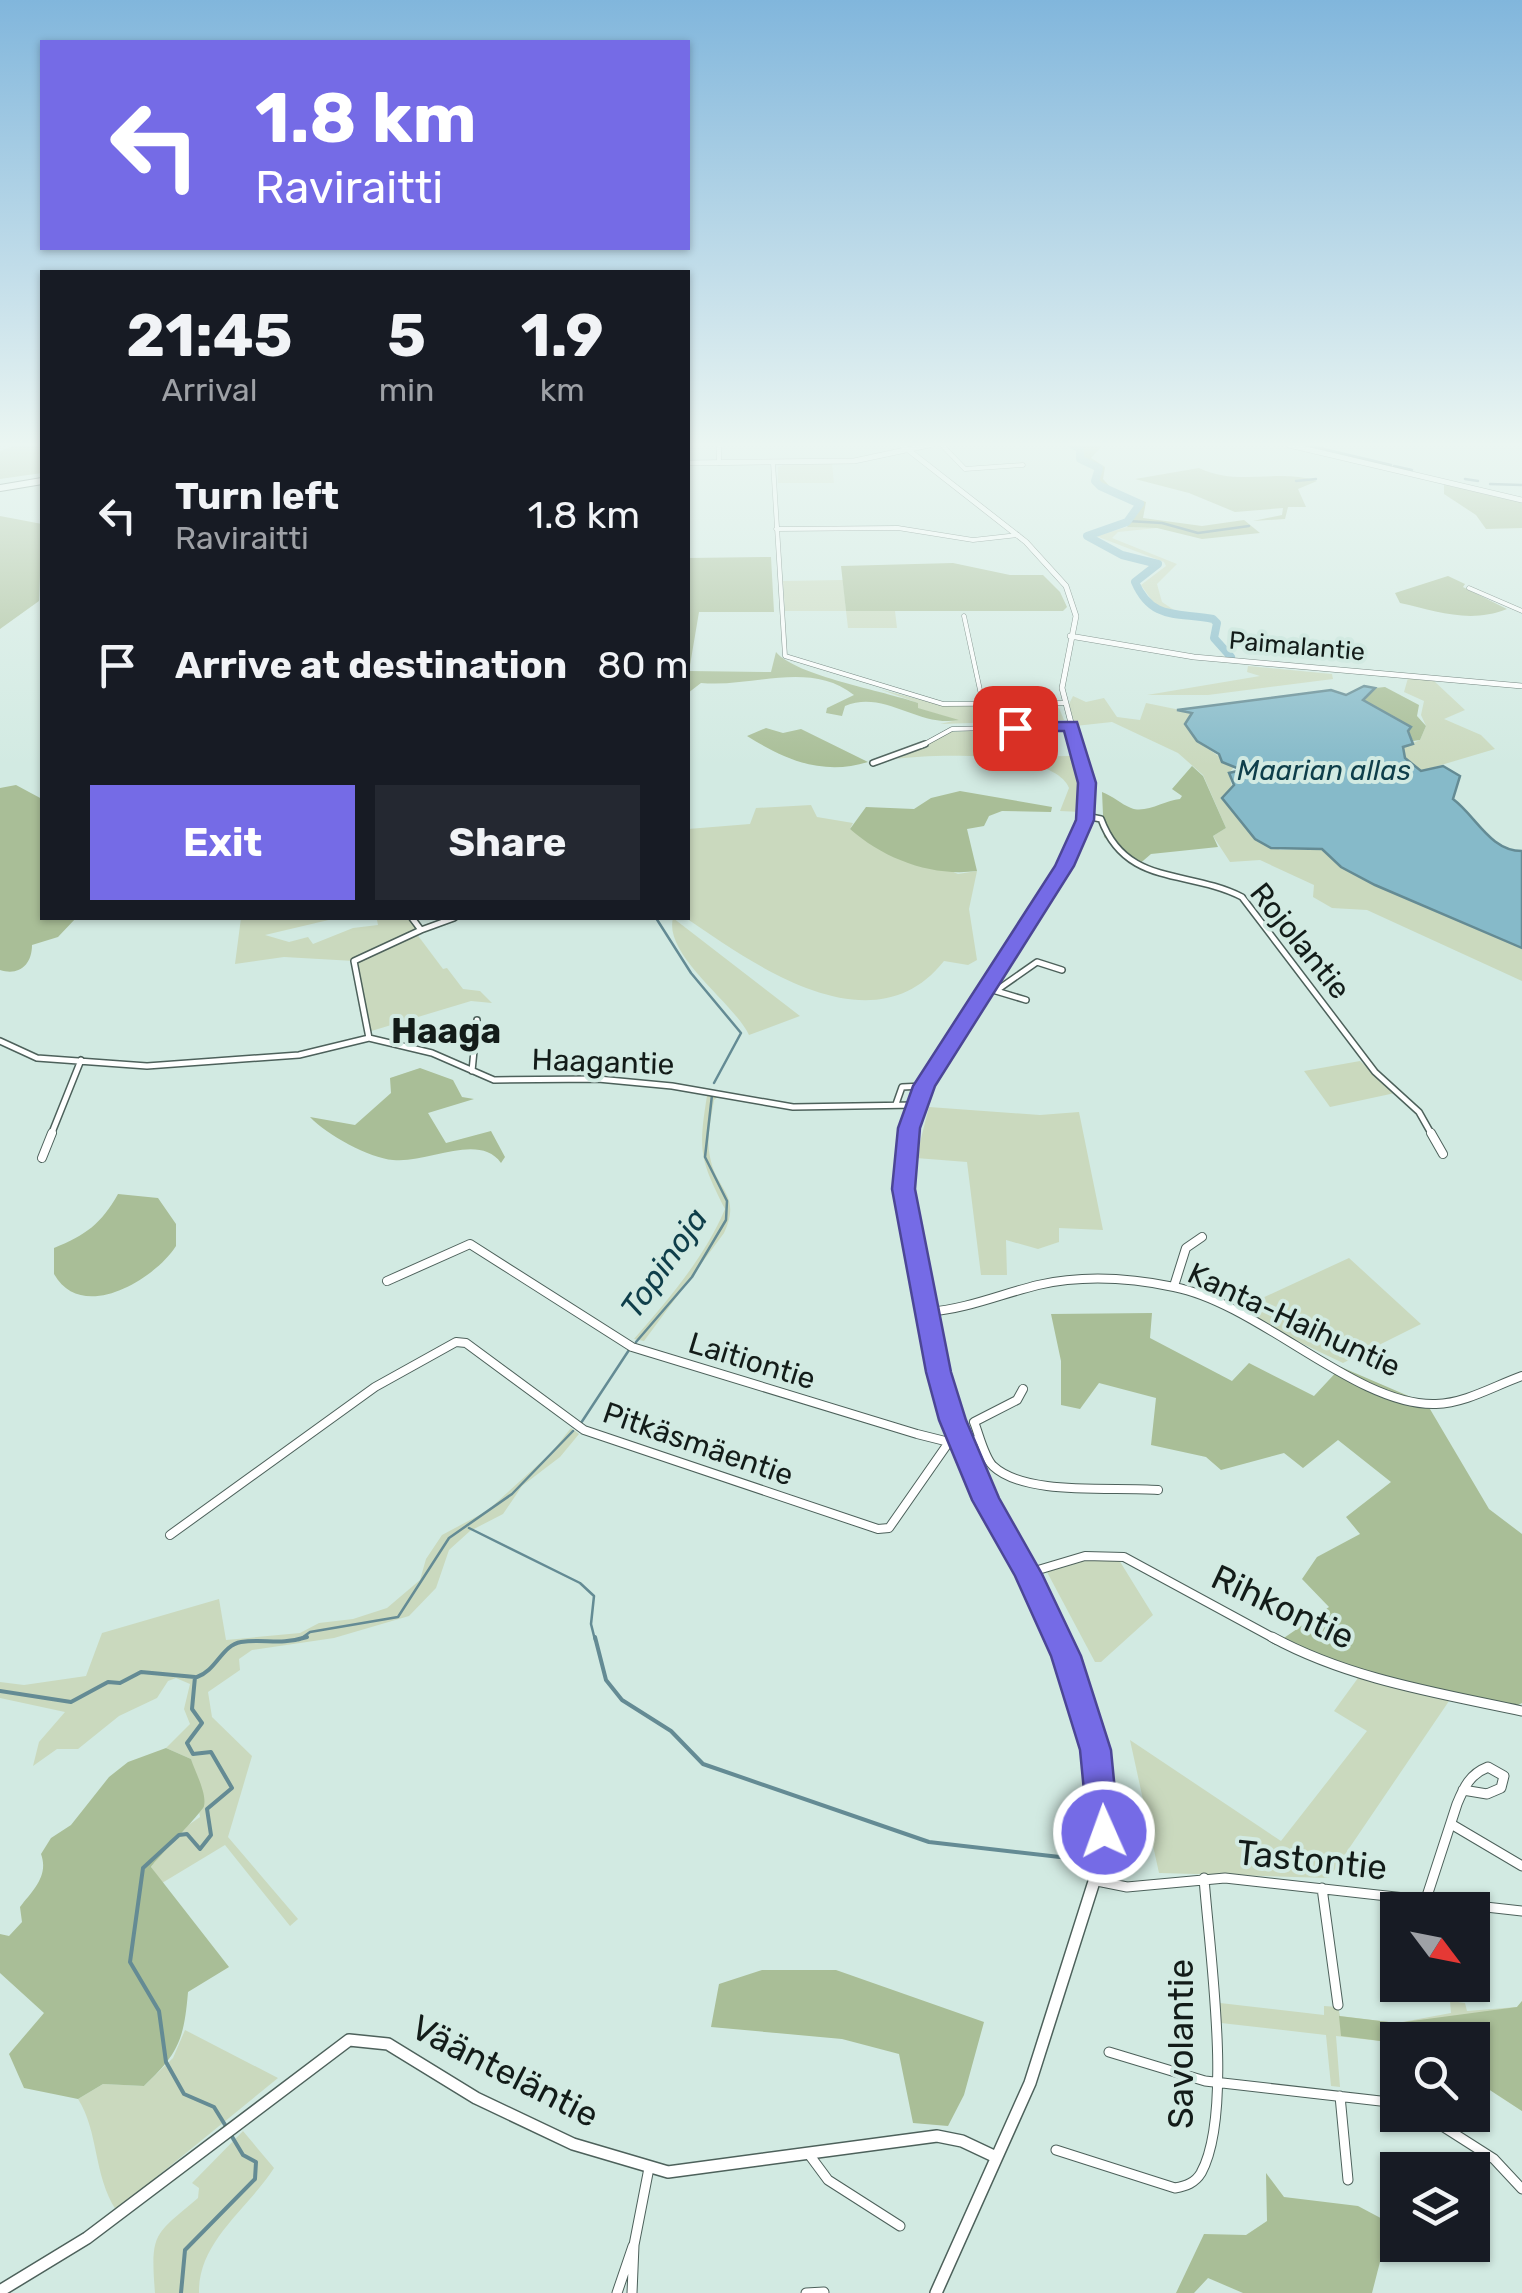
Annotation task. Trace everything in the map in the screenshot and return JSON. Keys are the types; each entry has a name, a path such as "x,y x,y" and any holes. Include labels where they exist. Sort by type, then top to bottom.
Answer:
{"main road":[{"path":"936,2293 1040,2057 1097,1881 1104,1810 1096,1750 1066,1656 1028,1574 955,1442 903,1189 909,1128 924,1086 1064,866 1086,816 1087,783 1064,703 1060,671 1076,611 1068,590 1033,552"},
{"name":"Paimalantie","path":"1070,636 1194,657 1522,686"},
{"name":"Väänteläntie","path":"0,2291 87,2238 349,2040 371,2039 547,2132 649,2168 688,2172 937,2136 962,2141 996,2157"}],"street":[{"path":"778,552 785,656 934,702 1064,703"},
{"path":"1468,588 1522,610"},
{"path":"964,616 983,704"},
{"path":"873,763 910,752 952,730 1071,726"},
{"name":"Rojolantie","path":"1086,816 1101,820 1104,837 1114,850 1148,872 1224,888 1242,897 1374,1072 1419,1112 1443,1154"},
{"path":"414,920 422,930"},
{"path":"369,1038 354,961 449,920"},
{"path":"995,990 1037,962 1062,970"},
{"path":"984,988 1026,1000"},
{"path":"472,1071 477,1020"},
{"name":"Haagantie","path":"0,1042 37,1058 184,1065 299,1055 369,1038 422,1049 494,1080 598,1080 672,1086 793,1106 916,1105"},
{"path":"42,1158 81,1060"},
{"path":"896,1104 902,1088 924,1086"},
{"path":"1174,1286 1186,1248 1202,1236"},
{"name":"Laitiontie","path":"387,1281 470,1244 632,1347 955,1442"},
{"name":"Kanta-Haihuntie","path":"926,1312 959,1311 1044,1284 1174,1286 1218,1302 1383,1388 1427,1404 1452,1401 1522,1376"},
{"name":"Pitkäsmäentie","path":"170,1535 374,1387 456,1342 466,1343 584,1430 878,1530 889,1528 955,1442"},
{"path":"1023,1389 1017,1400 974,1422 978,1440 1000,1470 1057,1488 1115,1485 1158,1490"},
{"path":"955,1442 978,1440"},
{"name":"Rihkontie","path":"1028,1574 1085,1556 1124,1557 1297,1651 1384,1681 1522,1711"},
{"path":"1428,1892 1462,1790"},
{"path":"1452,1824 1522,1866"},
{"name":"Tastontie","path":"1097,1881 1128,1887 1204,1878 1380,1894"},
{"name":"Savolantie","path":"1056,2150 1165,2186 1183,2188 1196,2179 1206,2162 1214,2083 1204,1878"},
{"path":"1322,1888 1338,2005"},
{"name":"Tastontie","path":"1490,1909 1522,1911"},
{"path":"1109,2052 1214,2083 1380,2101"},
{"path":"1340,2096 1348,2180"},
{"path":"1452,2132 1494,2159 1522,2188"},
{"path":"807,2152 828,2180 900,2226"},
{"path":"617,2293 634,2245 649,2168"},
{"path":"632,2293 634,2245"},
{"path":"806,2293 824,2292"}],"green space":[{"path":"0,552 40,552 39,601 0,629"},
{"path":"1138,552 1177,564 1157,584 1162,602 1174,610 1158,609 1141,585 1166,566"},
{"path":"771,557 774,612 699,612 690,665 690,558"},
{"path":"953,563 1010,575 1043,575 1060,592 1067,607 1063,611 846,611 841,566"},
{"path":"1448,576 1507,609 1479,616 1453,615 1400,603 1395,593"},
{"path":"843,580 846,611 785,611 783,581"},
{"path":"846,611 895,611 897,628 848,628"},
{"path":"776,652 786,661 821,676 918,703 918,708 959,720 930,719 874,702 845,706 842,716 826,713 827,708 854,695 818,679 701,683 690,691 690,671 771,672"},
{"path":"1248,666 1332,674 1333,679 1208,695 1147,695 1260,676 1247,672"},
{"path":"1408,678 1434,681 1465,710 1444,719 1481,735 1495,749 1421,771 1404,758 1403,747 1420,740 1426,726 1421,715 1424,701 1404,692"},
{"path":"1385,687 1419,705 1417,716 1426,726 1420,740 1413,741 1408,730 1411,727 1363,700 1375,688"},
{"path":"879,689 937,704 1050,705 1059,708 1064,720 940,724 957,720 917,708 918,703"},
{"path":"1073,696 1086,702 1104,698 1117,717 1140,720 1146,703 1190,712 1188,726 1197,741 1234,767 1229,773 1239,821 1255,835 1280,850 1322,849 1375,885 1522,948 1522,981 1367,910 1332,908 1313,897 1314,885 1260,860 1230,862 1213,836 1226,828 1203,775 1178,753 1112,722 1075,726 1069,704"},
{"path":"766,728 783,733 801,729 868,762 835,767 790,758 747,736"},
{"path":"989,730 995,757 1070,756 1082,782 1081,812 1060,811 1069,788 1059,776 1041,767 991,757 897,759 951,732"},
{"path":"1192,766 1203,776 1226,828 1213,836 1218,847 1151,854 1137,866 1104,837 1102,792 1131,808 1149,808 1180,799 1182,796 1172,789"},
{"path":"16,785 40,798 40,920 74,920 58,937 32,945 30,958 13,971 0,970 0,788"},
{"path":"960,791 1052,807 1051,812 1002,811 989,816 984,826 967,829 977,871 943,871 909,864 850,829 866,807 914,809 931,798"},
{"path":"811,805 817,817 853,823 850,829 958,874 977,871 969,909 977,960 968,965 944,961 915,987 883,999 849,999 778,976 689,920 690,829 750,824 756,808"},
{"path":"241,920 329,920 265,935 289,942 308,937 313,944 353,928 378,925 377,920 414,920 421,930 416,933 443,969 447,968 463,989 480,991 492,1003 471,1001 368,1032 354,961 284,957 235,964"},
{"path":"676,920 800,1016 749,1035 689,963 673,932"},
{"path":"1360,1061 1395,1093 1330,1107 1304,1071"},
{"path":"420,1068 453,1080 462,1097 474,1099 428,1113 446,1143 491,1131 505,1157 501,1163 491,1154 466,1149 406,1160 383,1158 349,1144 310,1117 355,1125 391,1093 390,1078"},
{"path":"720,1095 714,1100 709,1150 729,1201 729,1220 724,1233 644,1341 634,1339 696,1261 725,1209 710,1178 702,1143 707,1096"},
{"path":"929,1107 1040,1115 1079,1112 1103,1230 1059,1228 1059,1242 1038,1249 1006,1240 1007,1275 981,1275 967,1162 916,1158"},
{"path":"118,1194 158,1198 176,1224 176,1246 152,1271 118,1291 99,1296 66,1289 54,1274 54,1248 92,1227"},
{"path":"1349,1258 1421,1324 1343,1363 1234,1311"},
{"path":"1152,1313 1150,1338 1232,1381 1249,1363 1314,1396 1341,1367 1427,1404 1489,1509 1522,1534 1522,1703 1512,1708 1385,1681 1278,1642 1329,1607 1302,1579 1317,1557 1360,1534 1346,1517 1391,1482 1338,1440 1303,1468 1284,1453 1221,1470 1206,1457 1151,1445 1156,1398 1099,1383 1080,1409 1061,1405 1061,1361 1051,1314"},
{"path":"571,1428 579,1434 560,1457 522,1486 503,1514 470,1531 449,1550 436,1588 409,1616 334,1638 252,1650 239,1659 240,1670 208,1692 212,1717 252,1756 228,1837 298,1919 290,1926 225,1845 162,1883 151,1867 177,1833 200,1817 191,1759 166,1748 190,1724 184,1709 190,1684 176,1678 168,1681 157,1698 119,1716 78,1749 57,1749 33,1766 39,1742 65,1712 0,1698 0,1682 24,1685 86,1676 102,1633 219,1599 226,1640 300,1633 319,1623 353,1619 387,1608 420,1580 426,1559 442,1535 487,1511 551,1453"},
{"path":"1088,1560 1119,1560 1153,1615 1101,1662 1095,1662 1047,1572"},
{"path":"1358,1678 1449,1701 1329,1878 1159,1873 1130,1740 1281,1841 1367,1731 1334,1711"},
{"path":"166,1748 191,1759 204,1806 151,1867 229,1967 188,1992 178,2044 144,2086 103,2084 78,2099 24,2088 9,2054 44,2013 0,1973 0,1934 9,1936 22,1922 20,1907 41,1876 41,1854 51,1838 71,1825 109,1777 128,1762"},
{"path":"762,1970 836,1970 984,2022 964,2095 948,2126 913,2123 899,2054 842,2039 711,2027 719,1984"},
{"path":"1522,2001 1522,2111 1490,2090 1490,2022 1402,2022 1451,2013 1450,2002 1465,2003 1467,2011 1517,2007"},
{"path":"1522,2001 1522,2111 1490,2090 1490,2022 1404,2022 1517,2007"},
{"path":"1220,2003 1324,2015 1324,2006 1338,2007 1340,2016 1389,2022 1380,2022 1380,2041 1336,2036 1340,2087 1331,2086 1326,2035 1221,2023"},
{"path":"1339,2016 1389,2022 1380,2022 1380,2041 1341,2036"},
{"path":"185,2030 278,2078 116,2210 103,2182 90,2125 78,2099 103,2084 144,2086 173,2058"},
{"path":"243,2131 274,2168 215,2241 201,2274 199,2293 155,2293 158,2236 198,2198 199,2188 192,2183"},
{"path":"1266,2173 1284,2197 1358,2206 1380,2218 1380,2262 1372,2293 1243,2293 1208,2278 1194,2293 1176,2293 1204,2234 1246,2235 1267,2221"}],"water":[{"name":"Maarian allas","path":"1364,686 1375,688 1363,700 1411,727 1408,731 1413,744 1403,747 1405,758 1421,771 1443,766 1460,776 1453,799 1492,839 1522,851 1522,948 1375,885 1341,867 1322,849 1271,848 1255,839 1222,798 1234,785 1229,773 1242,770 1222,762 1219,754 1197,741 1185,724 1192,713 1177,710 1331,690 1346,695"}],"waterway":[{"path":"1116,552 1158,564 1135,582 1142,595 1158,609 1213,619 1217,623 1214,638 1231,657"},
{"name":"Topinoja","path":"657,920 691,973 741,1033 714,1083"},
{"name":"Topinoja","path":"636,1342 692,1277 726,1220 727,1201 705,1157 712,1095"},
{"name":"Topinoja","path":"581,1423 629,1350"},
{"name":"Topinoja","path":"302,1638 310,1632 398,1617 449,1538 512,1494 573,1431"},
{"path":"469,1528 580,1583 594,1596 591,1624 595,1640"},
{"name":"Topinoja","path":"302,1638 307,1637"},
{"path":"595,1637 606,1680 622,1700 671,1731 703,1764 929,1842 1086,1860"},
{"name":"Topinoja","path":"197,1677 234,1644 302,1638"},
{"path":"0,1691 71,1702 108,1682 120,1683 141,1672 195,1677 192,1709 202,1723 187,1743 193,1754 211,1752 232,1788 207,1809 211,1835 200,1849 187,1834 179,1835 143,1868 130,1962 159,2011 166,2062 184,2094 214,2107 227,2128"},
{"path":"181,2293 185,2250 255,2179 256,2162 243,2155 231,2135"}],"district":[{"name":"Haaga","path":"446,1031"}],"route":[{"path":"1015,728 1071,726 1087,783 1085,820 1064,866 953,1034 924,1086 909,1128 904,1164 905,1214 952,1420 986,1500 1028,1574 1066,1656 1096,1750 1104,1832"}]}
